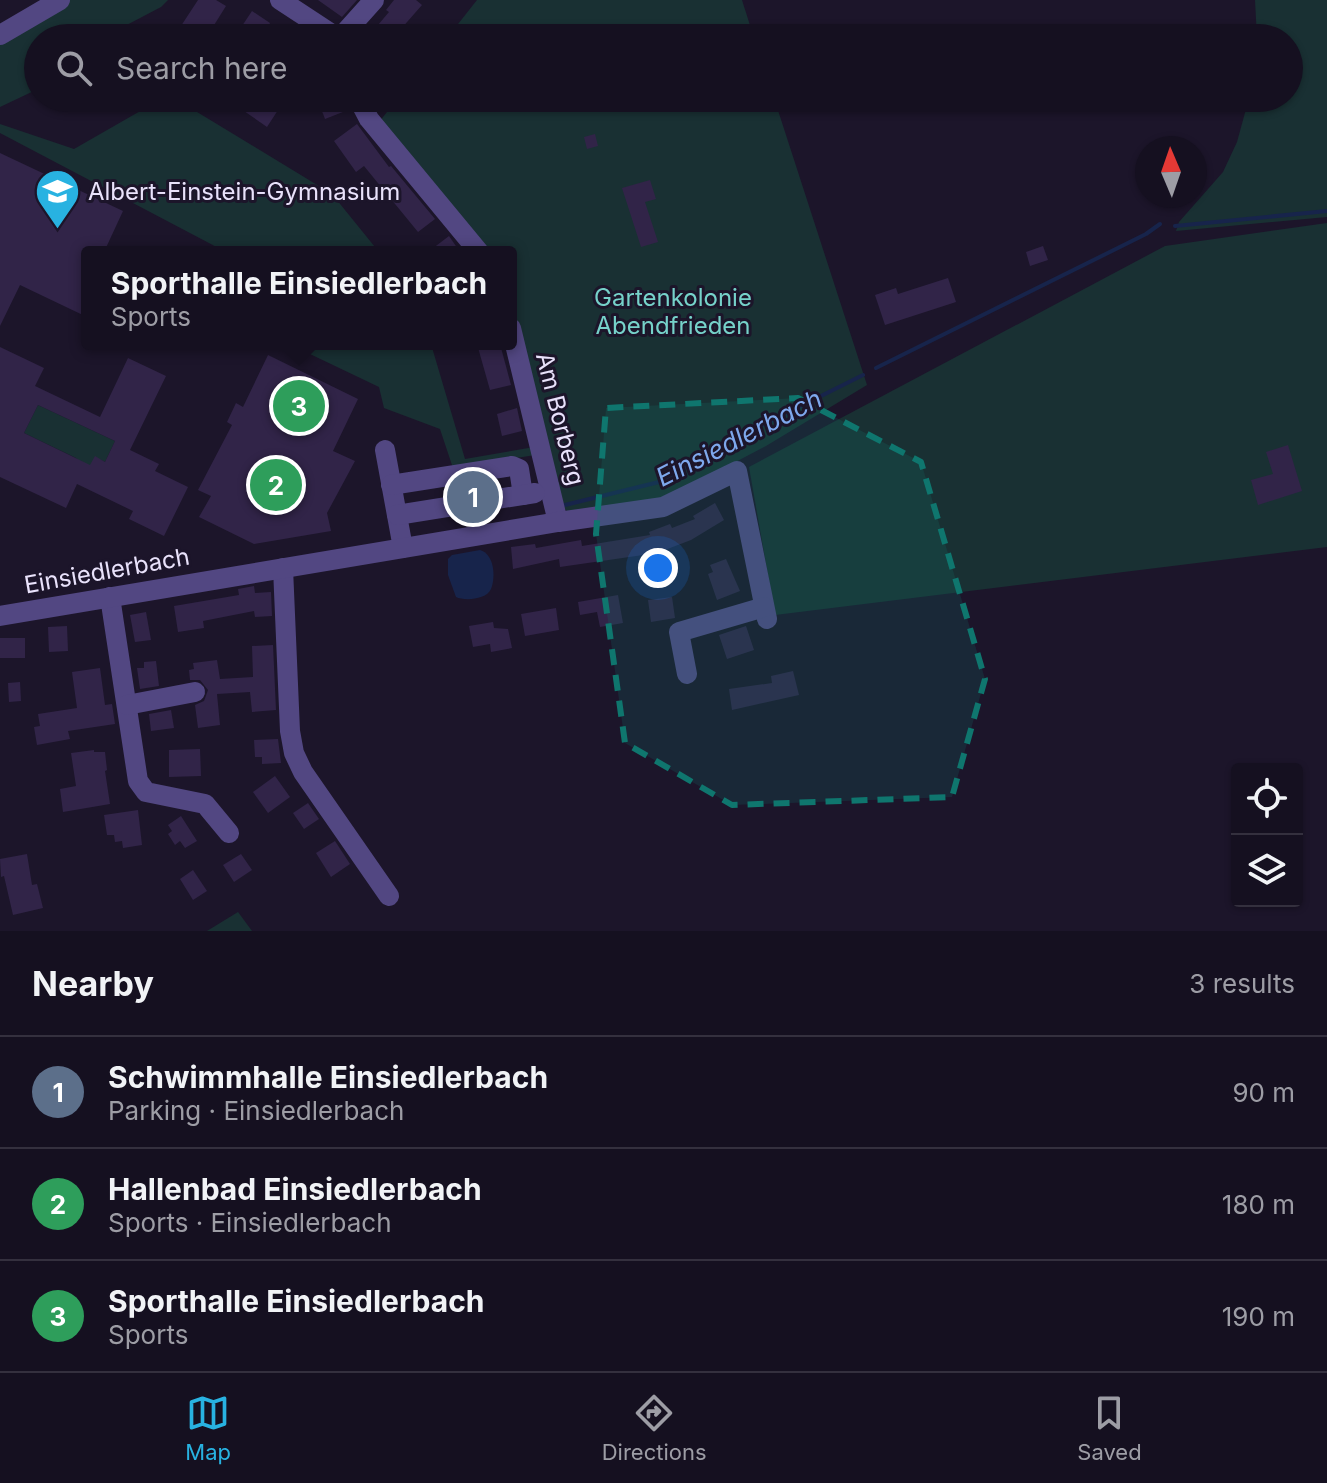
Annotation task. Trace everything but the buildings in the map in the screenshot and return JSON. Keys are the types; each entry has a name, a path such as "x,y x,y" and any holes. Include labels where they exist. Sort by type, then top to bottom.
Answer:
{"street":[{"path":"0,35 60,0"},
{"path":"280,0 317,24"},
{"path":"352,24 374,0"},
{"path":"365,112 474,246"},
{"name":"Am Borberg","path":"516,350 558,522"},
{"path":"385,450 403,548"},
{"path":"391,485 512,466 519,469 523,495"},
{"name":"Einsiedlerbach","path":"0,616 663,507 737,471 765,613 679,632 687,674"},
{"path":"397,515 550,490"},
{"path":"283,568 290,731 294,753 303,772 389,896"},
{"path":"110,597 138,781 146,792 205,804 229,833"},
{"path":"127,705 195,692"}],"highlighted area":[{"path":"798,398 921,462 985,679 952,797 732,805 625,743 596,534 606,408"}],"green space":[{"path":"60,0 168,0 129,24 24,24 24,96 0,107 0,35"},
{"path":"477,0 742,0 750,24 458,24"},
{"path":"1255,0 1327,0 1327,217 1176,231 1179,222 1191,208 1207,208 1207,190 1223,172 1237,142 1245,112 1303,112 1303,24 1256,24"},
{"path":"139,112 197,112 332,194 374,246 215,246 0,133 0,124 74,149"},
{"name":"Gartenkolonie Abendfrieden","path":"387,112 779,112 867,385 766,446 669,497 570,515 550,490 542,454 453,468 440,429 384,408 379,387 302,350 433,350 465,459 540,446 516,350 517,246 474,246 376,126"},
{"path":"1327,223 1327,547 775,615 749,467 1165,246"},
{"path":"38,405 115,441 105,462 95,457 93,487 76,458 24,433"},
{"path":"238,912 252,931 207,931"}],"water":[{"path":"480,550 485,552 493,566 491,589 475,599 456,597 448,575 448,559 452,555"}],"waterway":[{"name":"Einsiedlerbach","path":"1175,226 1327,211"},
{"name":"Einsiedlerbach","path":"876,368 1146,234 1160,224"},
{"name":"Einsiedlerbach","path":"565,505 659,482 733,440 863,375"}],"place":[{"name":"Albert-Einstein-Gymnasium","path":"57,231"},
{"name":"Sporthalle Einsiedlerbach","path":"299,406"},
{"name":"Hallenbad Einsiedlerbach","path":"276,485"},
{"name":"Schwimmhalle Einsiedlerbach","path":"473,497"}]}
